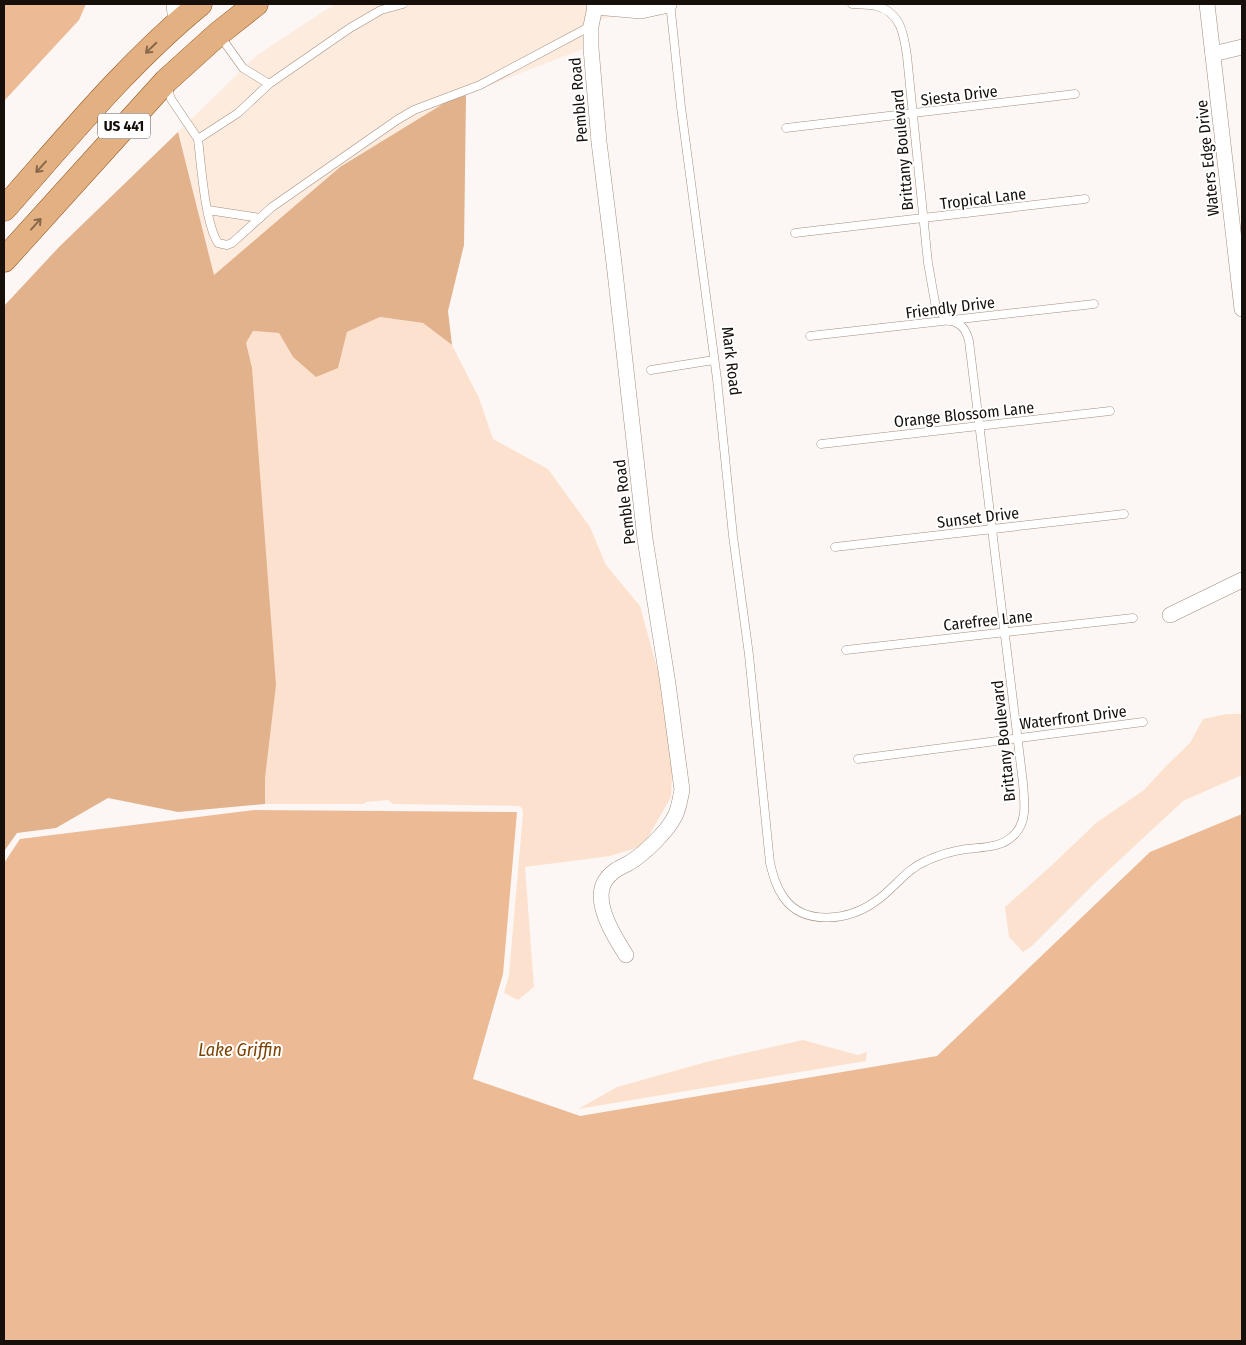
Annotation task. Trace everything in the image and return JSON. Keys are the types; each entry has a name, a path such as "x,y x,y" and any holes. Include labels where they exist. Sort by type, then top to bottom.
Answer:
{"main road":[{"name":"US 441","path":"4,209 131,67 175,14 200,4"},
{"path":"216,4 213,9 213,20 218,34"},
{"name":"US 441","path":"4,260 166,81 218,34 256,4"},
{"path":"166,81 177,40 175,14"}],"street":[{"name":"Mark Road","path":"594,5 640,11 671,4"},
{"name":"Waters Edge Drive","path":"1207,4 1242,309"},
{"name":"Pemble Road","path":"594,5 591,26 591,48 599,142 645,539 668,684 682,790 680,802 668,825 643,854 614,871 605,880 602,888 602,901 606,918 612,934 626,955"},
{"path":"1213,54 1242,47"},
{"path":"1170,615 1242,580"}],"lane":[{"path":"198,139 238,113 269,84 379,7 403,4"},
{"name":"Mark Road","path":"671,4 714,360 733,536 749,655 764,800"},
{"name":"Brittany Boulevard","path":"764,800 770,863 776,884 785,899 794,909 808,915 835,918 847,916 875,902 891,890 913,868 925,861 944,854 997,845 1007,840 1016,833 1022,824 1024,814 1023,783 969,341 961,324 951,321 936,308 922,219 907,56 900,24 894,16 884,9 875,6 852,4"},
{"path":"166,81 171,99 198,139 208,210 214,236 218,243 227,245 232,243 306,182 414,110 480,85 591,26"},
{"path":"218,34 243,68 269,84"},
{"name":"Siesta Drive","path":"786,128 1075,94"},
{"name":"Tropical Lane","path":"795,234 1084,199"},
{"path":"208,210 260,218"},
{"name":"Friendly Drive","path":"810,336 1094,304"},
{"path":"651,370 714,360"},
{"name":"Orange Blossom Lane","path":"821,444 1110,411"},
{"name":"Sunset Drive","path":"835,548 1124,514"},
{"name":"Carefree Lane","path":"846,650 1133,618"},
{"name":"Waterfront Drive","path":"858,759 1144,722"}],"shaded area":[{"path":"335,4 672,4 596,20 588,47 446,102 340,167 214,275 178,132 257,55"},
{"path":"466,95 464,245 448,311 452,345 423,323 380,317 347,332 338,368 316,377 293,357 279,333 253,331 246,343 252,368 276,685 265,778 265,804 178,812 108,798 56,828 17,833 5,850 4,306 59,247 178,132 214,275 340,167 446,102"},
{"path":"380,317 423,323 452,345 479,398 493,439 548,469 590,527 606,565 640,606 674,730 671,797 643,846 610,856 525,867 534,987 518,1000 504,993 509,975 522,808 519,806 393,804 388,800 366,802 364,804 265,804 246,343 253,331 279,333 293,357 338,368 347,332"},
{"path":"1227,714 1242,714 1242,775 1183,801 1097,881 1031,947 1023,952 1009,937 1005,907 1096,823 1144,790 1190,743 1203,719"},
{"path":"803,1040 858,1055 867,1052 866,1061 578,1109 617,1087 710,1061"}],"water":[{"path":"4,4 86,4 79,20 4,101"},
{"name":"Lake Griffin","path":"254,810 517,812 503,974 473,1079 580,1116 937,1056 1150,852 1242,814 1242,1341 4,1341 4,863 20,839"}]}
